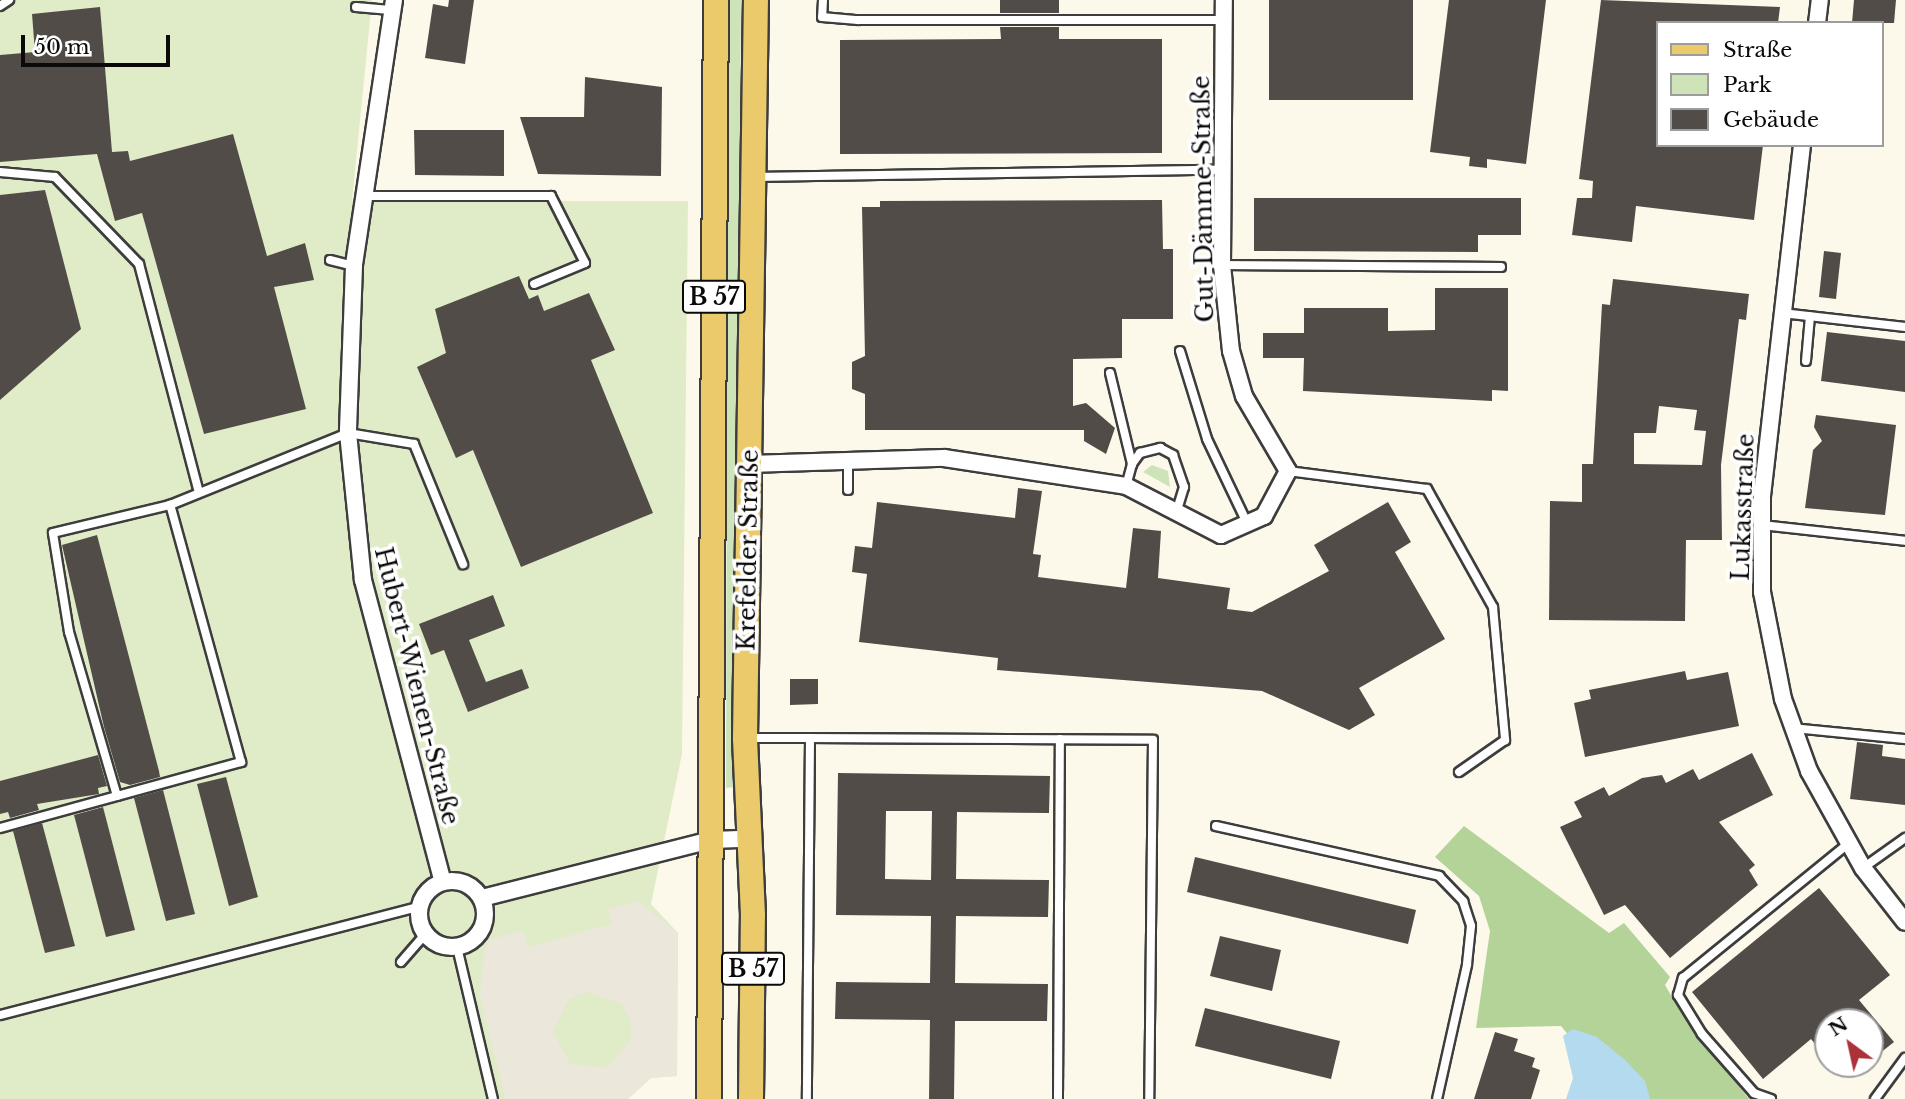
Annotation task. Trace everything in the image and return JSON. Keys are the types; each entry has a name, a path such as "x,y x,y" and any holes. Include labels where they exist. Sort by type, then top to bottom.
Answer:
{"main road":[{"name":"Krefelder Straße","path":"709,1099 716,0"},
{"name":"Krefelder Straße","path":"751,1099 753,915 746,839 744,738 757,177 756,0"}],"street":[{"name":"Gut-Dämme-Straße","path":"1224,0 1222,265 1231,351 1244,396 1289,471"},
{"path":"1817,21 1820,0"},
{"name":"Hubert-Wienen-Straße","path":"393,5 354,266 348,433 363,580 443,881"},
{"name":"Lukasstraße","path":"1802,147 1761,526 1770,647 1792,728 1848,844 1905,922"},
{"path":"749,464 944,458 1126,486 1221,535 1264,516 1289,471"},
{"path":"482,898 712,840 746,839"},
{"path":"458,880 482,898 482,929 457,947 425,934 419,907 443,881 458,880"}],"lane":[{"path":"0,6 9,0"},
{"path":"823,0 822,17 858,20 1223,20"},
{"path":"356,7 393,5"},
{"path":"757,177 1224,170"},
{"path":"0,172 55,177 139,264 199,492"},
{"path":"363,196 551,196 585,263 534,284"},
{"path":"330,260 354,266"},
{"path":"1222,265 1501,267"},
{"path":"1782,313 1905,327"},
{"path":"1806,361 1810,316"},
{"path":"1180,351 1207,439 1248,525"},
{"path":"1110,373 1132,464"},
{"path":"117,796 69,632 53,533 170,505 348,433 414,444 463,564"},
{"path":"1126,486 1132,464 1140,453 1160,448 1173,455 1184,487 1176,513"},
{"path":"848,461 848,490"},
{"path":"1289,471 1427,489 1493,607 1505,740 1460,772"},
{"path":"0,828 241,762 170,505"},
{"path":"1761,526 1905,541"},
{"path":"1792,728 1905,739"},
{"path":"744,738 1153,740 1149,1099"},
{"path":"807,1099 810,738"},
{"path":"1058,1099 1060,739"},
{"path":"1216,826 1439,876 1463,901 1471,926 1467,965 1437,1099"},
{"path":"1863,868 1905,838"},
{"path":"1771,1099 1754,1093 1702,1034 1678,995 1683,978 1848,844"},
{"path":"0,1015 419,907"},
{"path":"401,962 425,934"},
{"path":"457,947 493,1099"},
{"path":"1875,1099 1905,1058"}],"green space":[{"path":"0,0 372,0 352,201 688,201 682,754 651,904 678,933 677,1076 651,1078 628,1099 0,1099"},
{"path":"728,0 741,0 735,787 726,788"},
{"path":"1152,465 1168,471 1170,487 1143,472"},
{"path":"1464,826 1609,933 1624,923 1670,977 1665,985 1680,1011 1749,1099 1631,1099 1607,1082 1561,1026 1476,1028 1490,931 1479,896 1435,857"}],"shaded area":[{"path":"638,901 678,933 677,1076 651,1078 628,1099 505,1099 480,994 485,949 491,939 523,931 528,947 612,924 608,909","holes":["587,992 622,1004 631,1021 631,1040 607,1068 570,1064 553,1032 569,999"]}],"water":[{"path":"1573,1029 1597,1037 1625,1060 1645,1081 1650,1099 1566,1099 1573,1078 1563,1036"}],"building":[{"path":"449,0 474,0 465,64 425,58 433,4 448,7"},
{"path":"1000,0 1059,0 1059,13 1000,13"},
{"path":"1269,0 1413,0 1413,100 1269,100"},
{"path":"1449,0 1546,0 1526,164 1487,159 1487,168 1469,166 1470,157 1430,152"},
{"path":"1601,0 1780,7 1778,21 1657,21 1657,147 1763,147 1754,220 1636,206 1632,242 1572,235 1577,198 1592,198 1593,181 1579,179"},
{"path":"1854,0 1896,0 1894,23 1852,21"},
{"path":"100,7 112,152 128,151 130,161 233,134 267,256 305,243 314,280 274,287 306,409 204,434 142,213 115,221 97,154 0,162 0,55 35,52 32,14"},
{"path":"1000,27 1059,27 1059,39 1162,39 1162,153 840,154 840,40 1001,39"},
{"path":"585,77 662,87 661,176 538,174 520,117 584,117"},
{"path":"414,130 504,130 504,176 415,175"},
{"path":"45,190 81,329 0,400 0,195"},
{"path":"1254,198 1521,198 1521,235 1478,235 1478,252 1254,251"},
{"path":"1162,200 1163,249 1173,249 1173,319 1122,319 1122,358 1073,359 1073,406 1086,403 1115,428 1106,454 1084,441 1084,430 865,430 865,394 852,389 852,362 865,356 862,207 880,207 880,201"},
{"path":"1824,251 1841,253 1836,299 1819,297"},
{"path":"519,276 529,299 538,295 544,311 589,293 615,350 591,360 653,513 521,567 473,450 456,458 417,367 446,353 435,309"},
{"path":"1613,279 1749,294 1746,320 1739,319 1721,465 1722,540 1686,540 1685,621 1549,620 1550,501 1582,502 1582,464 1593,464 1602,304 1610,305","holes":["1659,406 1697,410 1694,430 1706,431 1702,465 1634,464 1634,433 1656,433"]},
{"path":"1435,288 1508,288 1508,391 1492,390 1492,401 1303,391 1304,358 1263,358 1263,333 1304,333 1304,308 1388,308 1388,331 1435,330"},
{"path":"1827,332 1905,341 1905,392 1821,381"},
{"path":"1816,415 1896,425 1885,515 1805,508 1813,450 1822,441 1814,427"},
{"path":"1018,488 1042,491 1033,554 1041,555 1038,577 1126,588 1133,528 1161,531 1158,578 1230,588 1227,609 1252,612 1329,571 1314,545 1388,502 1411,542 1395,552 1445,639 1359,688 1375,715 1349,730 1262,691 997,670 998,658 859,642 867,574 852,572 855,546 872,548 877,502 1015,518"},
{"path":"97,535 160,777 130,785 120,782 104,727 62,545"},
{"path":"493,595 505,626 469,640 486,682 522,669 529,688 468,712 444,650 431,655 419,624"},
{"path":"1685,671 1687,680 1728,672 1739,726 1585,757 1574,703 1591,699 1589,690"},
{"path":"790,679 818,679 818,704 790,705"},
{"path":"1857,742 1883,745 1882,756 1905,759 1905,805 1850,799"},
{"path":"1752,753 1773,795 1719,822 1755,865 1749,870 1758,885 1670,958 1625,905 1604,915 1560,827 1582,817 1574,802 1604,787 1609,796 1642,778 1662,775 1666,783 1693,769 1699,780"},
{"path":"98,755 107,786 98,788 99,794 37,804 39,810 10,818 8,812 0,814 0,781"},
{"path":"838,773 1050,776 1049,813 957,812 956,879 1049,880 1048,917 956,916 955,983 1048,984 1047,1021 955,1021 954,1099 929,1099 930,1020 835,1019 836,982 930,983 931,916 836,915","holes":["886,811 932,811 931,880 885,879"]},
{"path":"226,777 258,897 229,906 197,784"},
{"path":"163,790 195,914 166,921 134,798"},
{"path":"103,807 135,930 106,937 74,815"},
{"path":"42,823 75,946 45,953 13,831"},
{"path":"1195,857 1416,910 1408,944 1187,892"},
{"path":"1819,888 1890,975 1859,1000 1866,1008 1814,1008 1814,1043 1811,1039 1763,1079 1692,992"},
{"path":"1220,936 1281,950 1272,991 1210,976"},
{"path":"1205,1008 1340,1041 1331,1079 1195,1046"},
{"path":"1884,1030 1894,1042 1884,1050"},
{"path":"1495,1032 1518,1039 1514,1051 1535,1058 1532,1067 1540,1070 1531,1099 1474,1099"}]}
